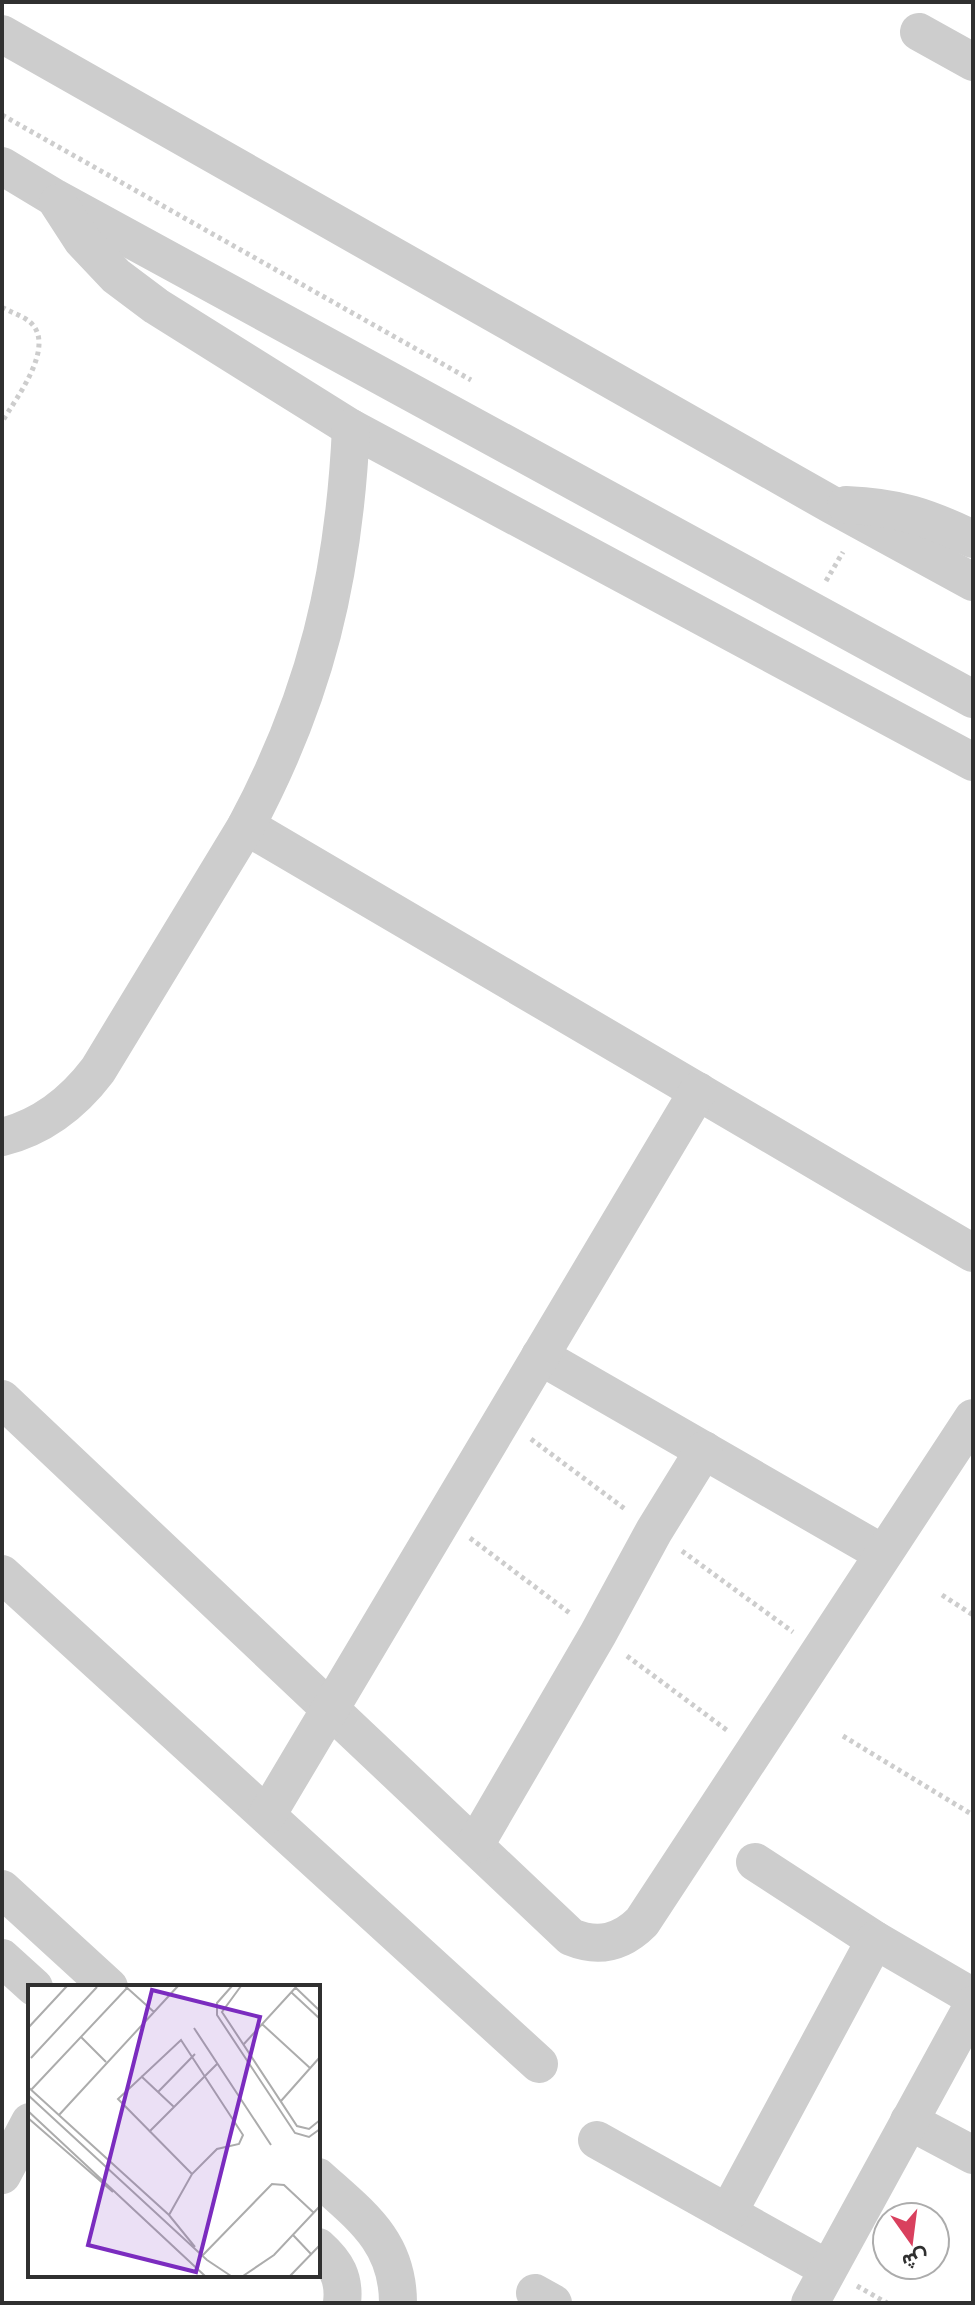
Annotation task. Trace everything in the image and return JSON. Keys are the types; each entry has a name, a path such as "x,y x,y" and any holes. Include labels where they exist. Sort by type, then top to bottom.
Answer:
{"street":[{"path":"919,32 973,62"},
{"path":"2,34 973,582"},
{"path":"2,166 55,198 973,699"},
{"path":"55,198 82,240 116,276 156,306 351,428 973,762"},
{"path":"2,1137 36,1125 55,1114 78,1094 98,1070 267,787 313,671 329,612 341,552 351,428"},
{"path":"847,513 882,506 931,518 973,539"},
{"path":"246,826 973,1253"},
{"path":"267,1815 698,1091"},
{"path":"540,1356 882,1553"},
{"path":"2,1399 571,1937 593,1943 605,1943 632,1932 651,1909 973,1418"},
{"path":"475,1845 654,1531 704,1450"},
{"path":"2,1574 539,2064"},
{"path":"755,1862 875,1940 973,1997"},
{"path":"2,1889 107,1985"},
{"path":"728,2213 875,1940"},
{"path":"2,1958 32,1985"},
{"path":"810,2303 973,2005"},
{"path":"909,2121 973,2155"},
{"path":"2,2175 28,2126"},
{"path":"597,2140 828,2269"},
{"path":"320,2179 380,2238 395,2271 398,2303"},
{"path":"320,2249 333,2260 340,2272 342,2303"}],"path":[{"path":"2,307 30,322 39,335 39,358 2,422"},
{"path":"809,609 847,513"},
{"path":"942,1595 973,1615"},
{"path":"843,1736 973,1815"}]}
